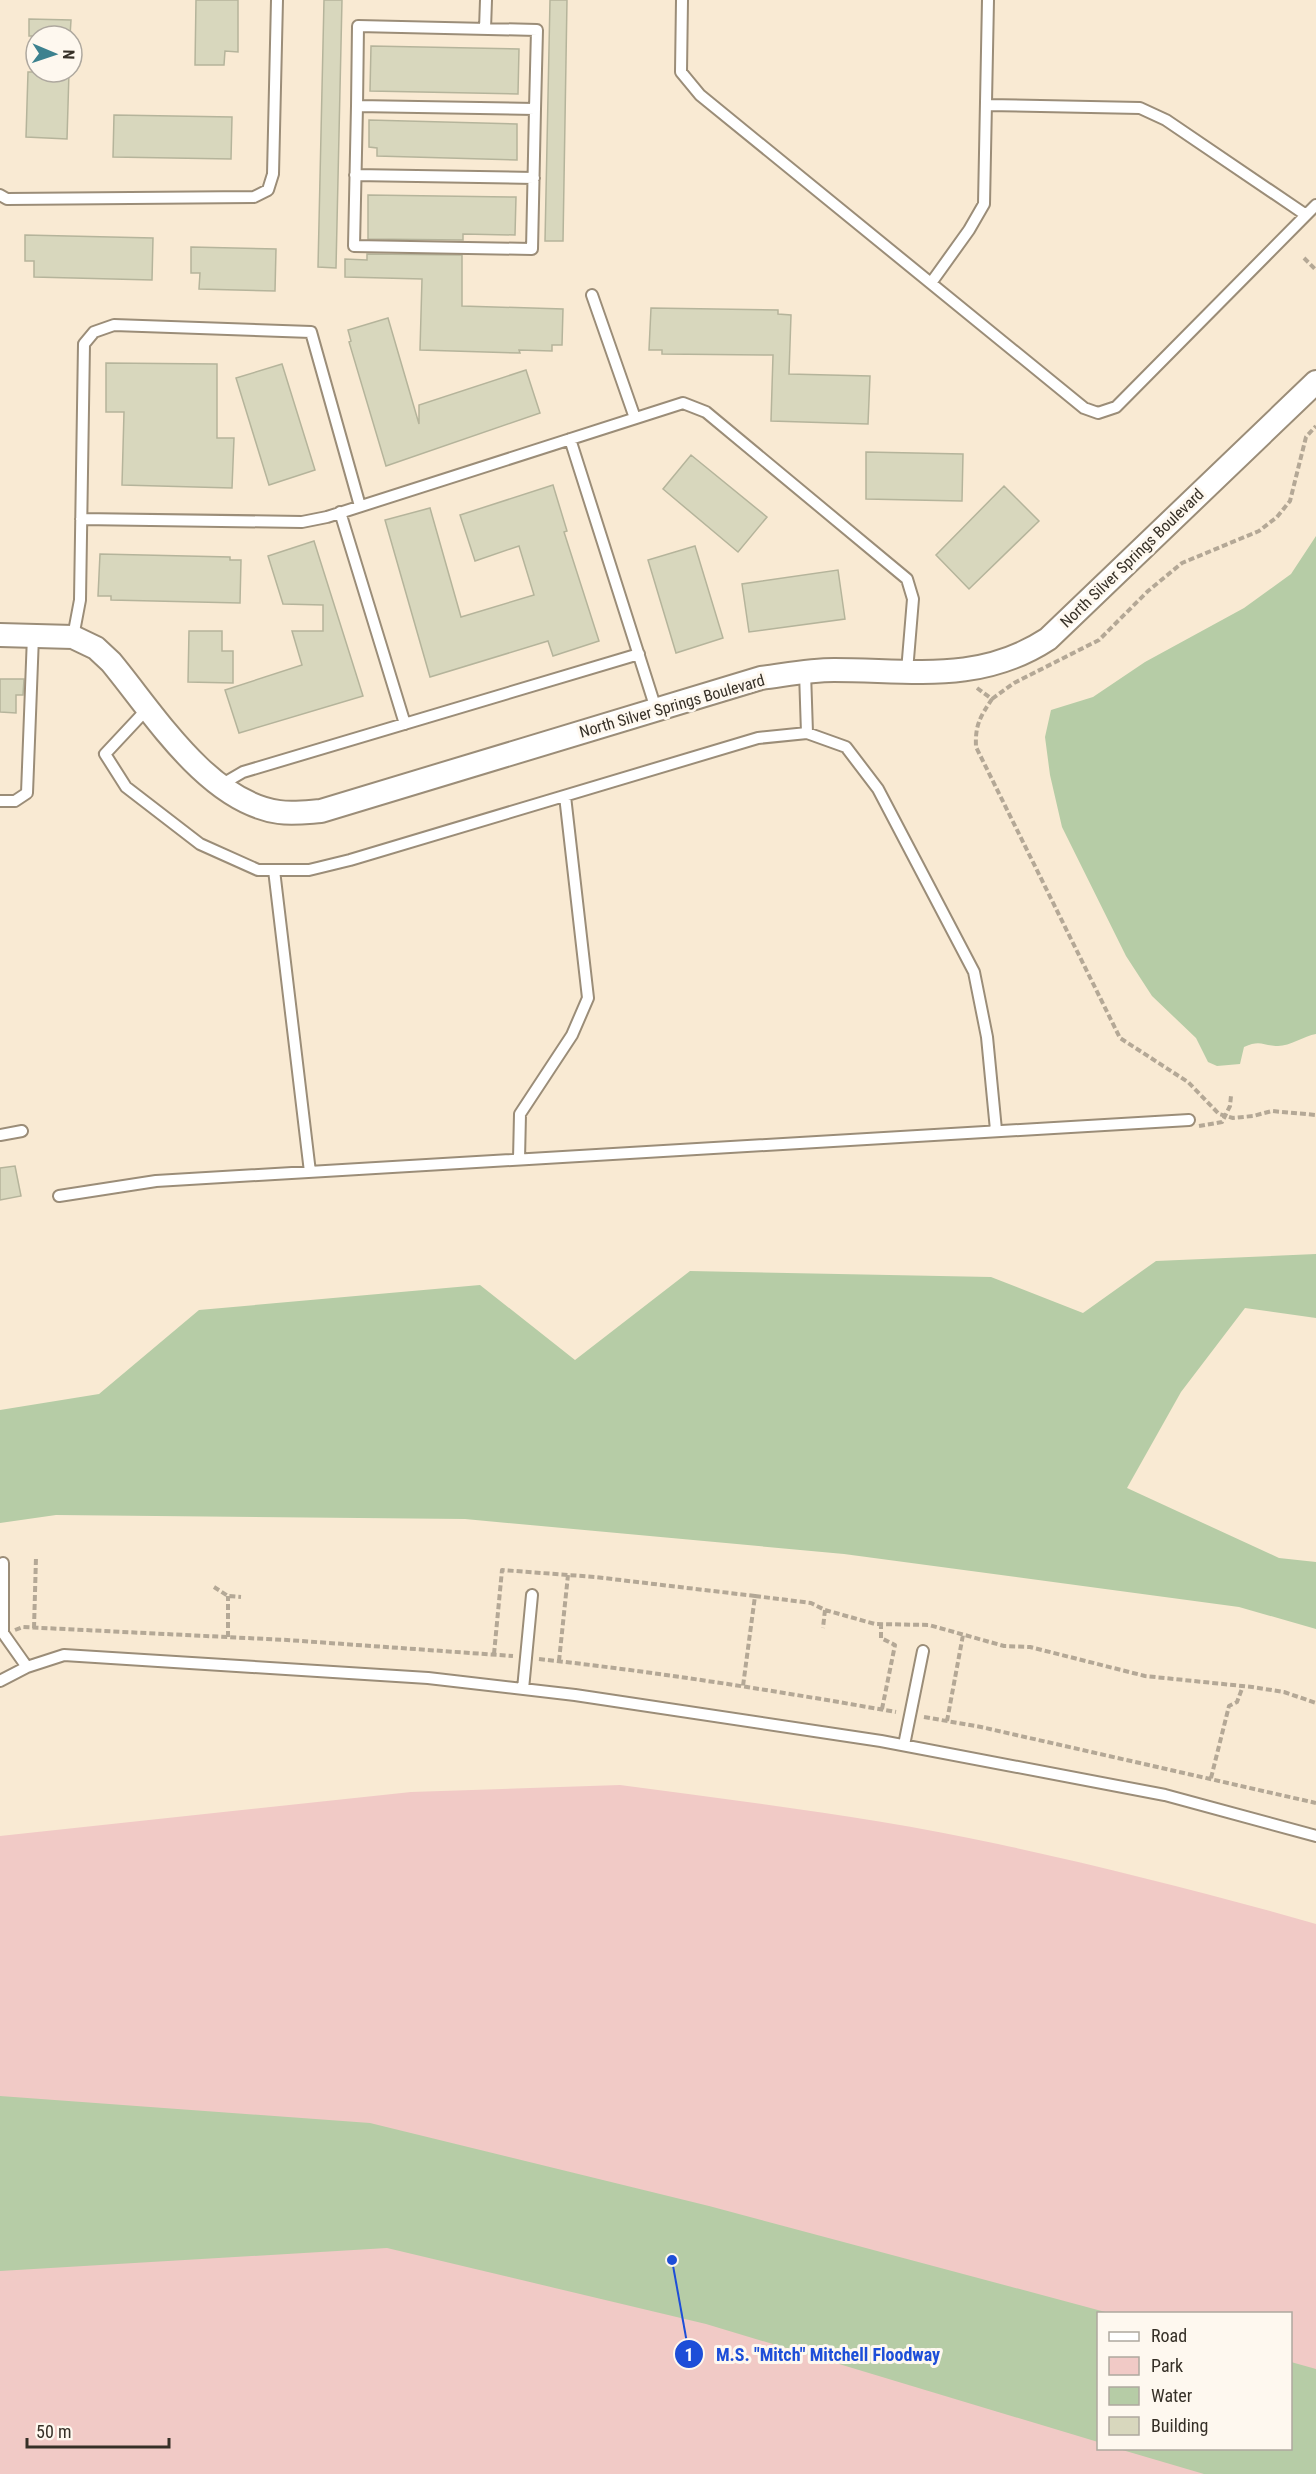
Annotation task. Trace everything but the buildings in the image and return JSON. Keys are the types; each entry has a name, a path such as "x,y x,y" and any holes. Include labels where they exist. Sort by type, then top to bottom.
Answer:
{"street":[{"name":"North Silver Springs Boulevard","path":"0,635 73,637 96,648 111,662 196,766 219,786 255,804 278,812 321,811 761,678 832,670 955,671 986,667 1011,659 1048,639 1316,382"}],"lane":[{"path":"0,195 7,199 254,197 268,189 273,174 277,0"},
{"path":"485,29 486,0"},
{"path":"682,0 681,72 700,95 1084,408 1098,413 1116,407 1316,205"},
{"path":"931,283 969,230 984,204 988,0"},
{"path":"358,26 485,29 537,30 532,249 354,246 358,26"},
{"path":"986,105 1140,108 1166,120 1306,215"},
{"path":"357,106 535,109"},
{"path":"356,175 534,178"},
{"path":"592,295 635,418"},
{"path":"73,637 80,600 84,344 94,332 114,325 311,332 360,506"},
{"path":"81,519 302,522 340,513 682,403 706,412 907,579 913,599 907,671"},
{"path":"570,439 656,709"},
{"path":"340,513 405,724"},
{"path":"0,801 15,801 27,793 33,636"},
{"path":"219,786 243,772 639,654"},
{"path":"805,672 807,733"},
{"path":"148,707 105,754 126,787 200,844 258,870 309,870 350,860 758,738 807,733 846,747 878,789 974,972 987,1037 996,1130"},
{"path":"519,1159 520,1114 572,1035 588,998 565,796"},
{"path":"274,870 310,1172"},
{"path":"59,1196 156,1181 996,1130 1192,1123"},
{"path":"0,1136 22,1131"},
{"path":"3,1563 3,1634 27,1667"},
{"path":"523,1689 532,1595"},
{"path":"904,1745 923,1651"},
{"path":"0,1681 27,1667 64,1655 428,1678 523,1689 904,1745 1165,1795 1316,1836"}],"path":[{"path":"1304,258 1316,270"},
{"path":"1316,426 1306,437 1290,501 1277,518 1258,531 1182,563 1148,591 1100,640 1014,683 992,699 975,731 976,747 1120,1038 1172,1071 1203,1096 1220,1114 1233,1118 1272,1111 1316,1115"},
{"path":"971,684 992,699"},
{"path":"1192,1123 1222,1122 1226,1116 1231,1096"},
{"path":"34,1628 36,1557"},
{"path":"494,1654 502,1570 568,1575 812,1603 825,1610 881,1623 929,1625 1004,1646 1030,1647 1145,1676 1284,1692 1316,1703"},
{"path":"559,1661 568,1575"},
{"path":"214,1587 228,1596 241,1597"},
{"path":"228,1596 228,1637"},
{"path":"743,1686 756,1596"},
{"path":"823,1628 825,1610"},
{"path":"881,1623 881,1638 895,1645 882,1709"},
{"path":"3,1634 23,1627 228,1637 494,1654 559,1661 743,1686 910,1714 1211,1778 1316,1803"},
{"path":"947,1721 963,1635"},
{"path":"1211,1778 1229,1706 1241,1696 1243,1686"}],"green space":[{"path":"620,1785 810,1811 951,1834 1158,1881 1316,1924 1316,2474 0,2474 0,1836 411,1792"}],"water":[{"path":"1316,536 1316,1034 1283,1046 1258,1043 1250,1045 1244,1047 1240,1064 1217,1066 1208,1062 1196,1038 1152,996 1126,956 1062,827 1050,775 1045,737 1051,710 1093,697 1145,662 1244,608 1291,574"},
{"path":"1316,1254 1316,1318 1245,1308 1181,1392 1127,1488 1279,1558 1316,1562 1316,1629 1239,1607 844,1554 465,1519 56,1515 0,1523 0,1410 99,1394 199,1310 480,1285 575,1360 690,1271 991,1277 1083,1313 1156,1261"},
{"path":"0,2096 370,2123 709,2206 1105,2312 1097,2312 1097,2442 706,2324 387,2248 0,2271"},
{"path":"1292,2362 1316,2369 1316,2474 1204,2474 1122,2450 1292,2450"}],"place":[{"name":"M.S. \"Mitch\" Mitchell Floodway","path":"672,2260"}]}
